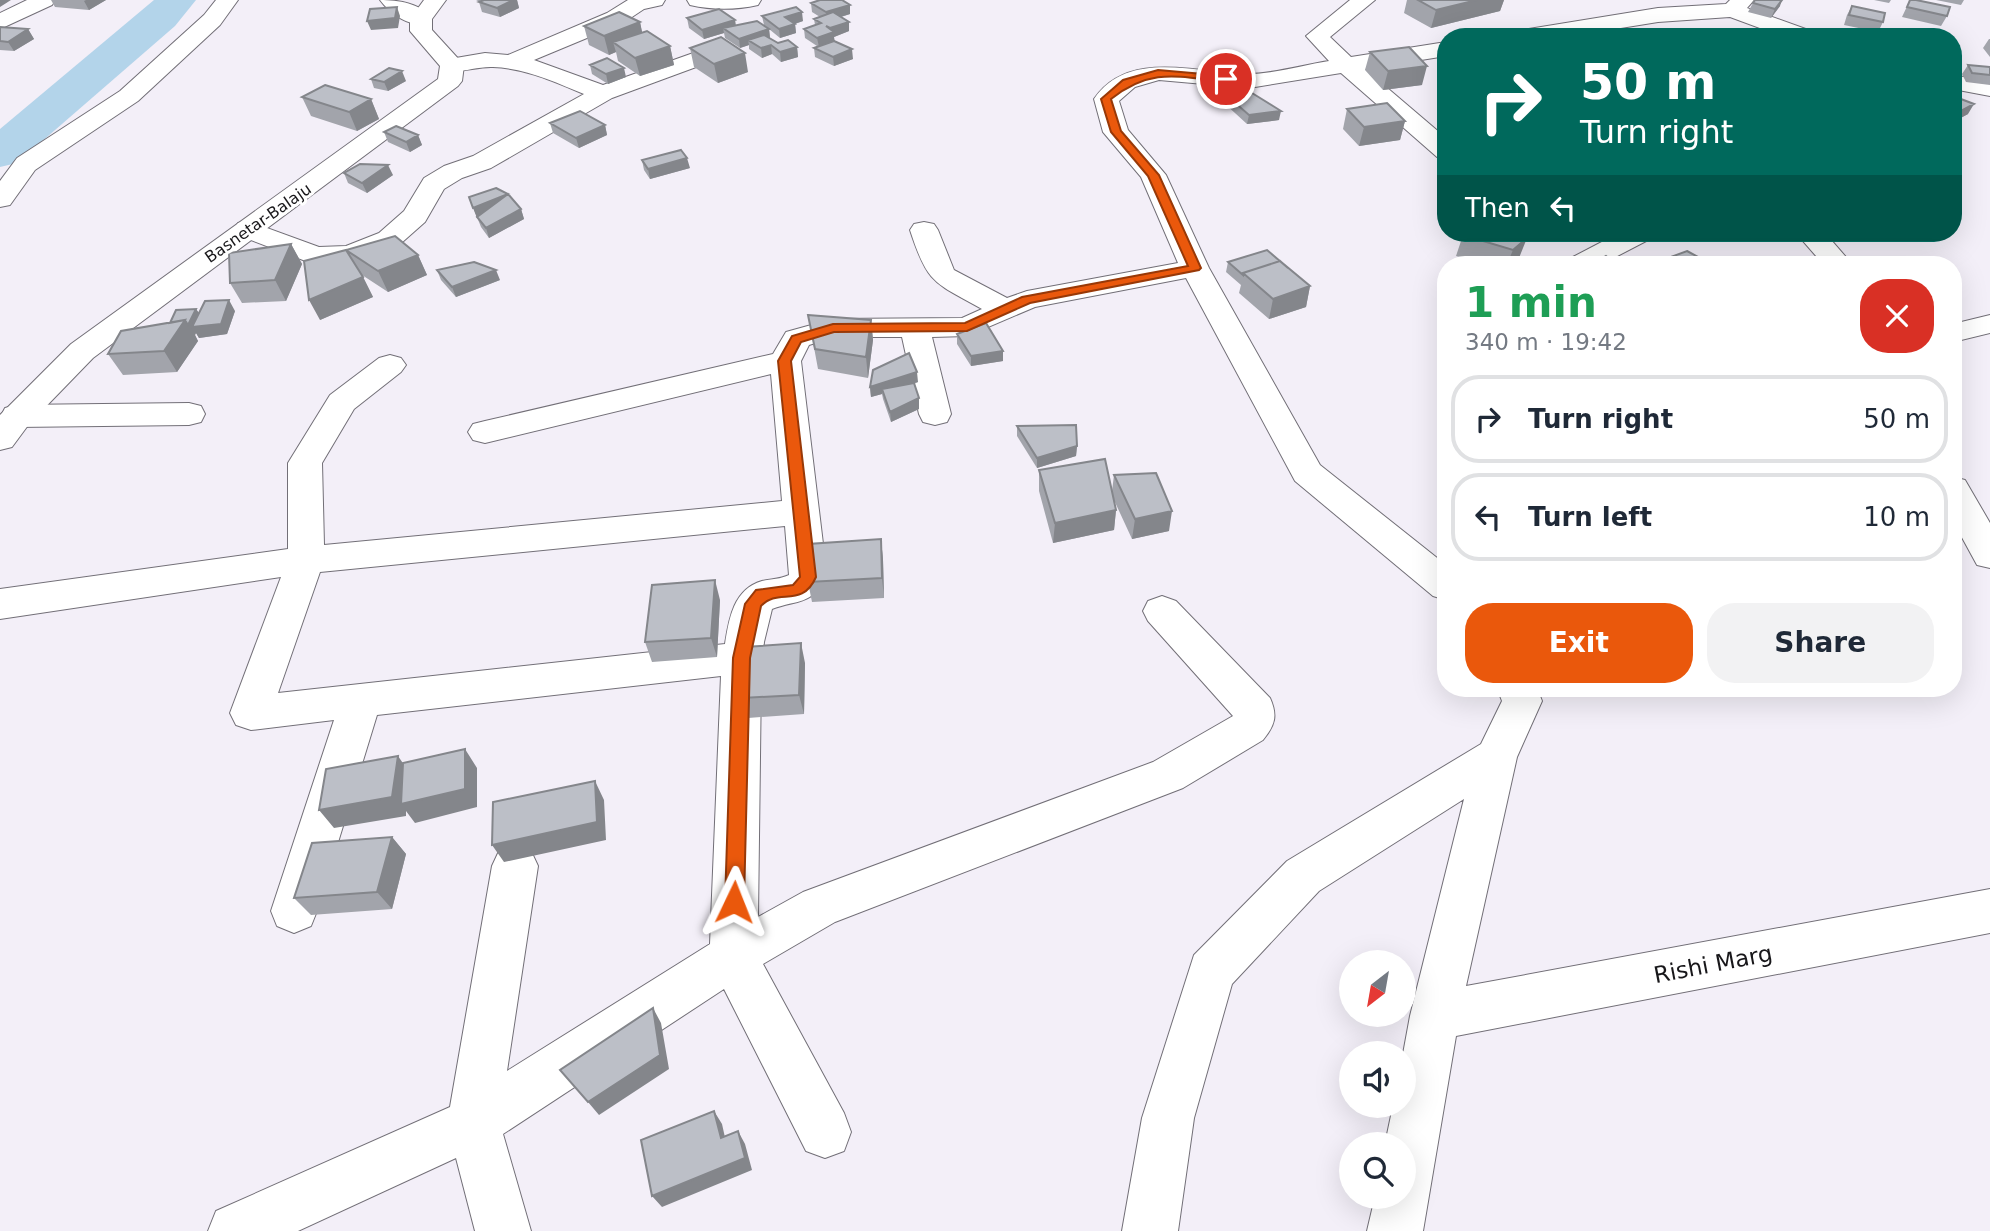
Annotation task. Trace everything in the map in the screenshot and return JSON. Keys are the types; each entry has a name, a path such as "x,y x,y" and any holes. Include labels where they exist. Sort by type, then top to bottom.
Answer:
{"street":[{"path":"0,22 44,0"},
{"path":"0,199 26,164 129,96 212,20 227,0"},
{"path":"391,0 396,6 428,9 421,31 452,65 494,60 510,62 539,69 603,93"},
{"path":"510,62 615,18 637,4 654,0"},
{"path":"698,0 750,0"},
{"path":"1364,0 1317,36 1346,65 1437,144"},
{"path":"723,2 739,20"},
{"path":"1578,28 1738,5 1787,28"},
{"path":"1658,15 1686,28"},
{"path":"1437,50 1249,80 1158,73 1127,82 1106,99 1116,132 1153,175 1195,268 1307,472 1437,574"},
{"path":"248,229 316,256 350,254 389,239 415,216 433,184 453,172 482,162 603,93 699,58"},
{"name":"Basnetar-Balaju","path":"9,427 82,351 442,89 450,81 452,65"},
{"path":"1962,84 1990,89"},
{"path":"924,230 935,263 944,276 1005,309"},
{"path":"1596,256 1623,242"},
{"path":"1818,242 1831,256"},
{"path":"825,1132 733,956 742,658 753,604 762,595 796,590 804,586 808,577 785,361 796,339 833,328 967,327 1027,300 1195,268"},
{"path":"1962,333 1990,324"},
{"path":"915,328 935,414"},
{"path":"485,432 785,361"},
{"path":"390,365 342,402 305,463 306,560 251,713 742,658"},
{"path":"9,427 189,414"},
{"path":"1962,505 1990,555"},
{"path":"0,604 306,560 801,512"},
{"path":"236,1231 473,1123 733,956 819,907 1168,775 1248,728 1255,720 1255,710 1162,611"},
{"path":"1414,1132 1435,1016 1496,757 1522,701 1520,697"},
{"path":"294,911 361,701"},
{"path":"1150,1231 1168,1118 1211,971 1303,876 1496,757"},
{"path":"503,1231 473,1123 515,866"},
{"name":"Rishi Marg","path":"1435,1016 1990,911"},
{"path":"1395,1231 1400,1209"}],"building":[{"path":"513,0 497,8 479,2"},
{"path":"820,0 842,0 850,5 826,12 811,3"},
{"path":"1418,0 1477,0 1436,10"},
{"path":"1755,0 1782,0 1775,9 1753,3"},
{"path":"1910,0 1950,7 1947,16 1907,7"},
{"path":"1852,6 1885,13 1883,22 1849,15"},
{"path":"397,7 395,18 367,21 370,9"},
{"path":"796,7 802,12 785,17 795,24 779,29 762,16"},
{"path":"719,9 735,20 702,30 687,18"},
{"path":"619,12 640,22 604,36 584,26"},
{"path":"833,12 849,22 830,28 826,26 834,32 817,38 804,29 821,23 814,19"},
{"path":"757,21 769,29 739,39 723,28"},
{"path":"0,27 28,29 8,42 0,41"},
{"path":"647,31 670,46 635,58 613,42"},
{"path":"764,35 778,43 788,40 797,47 780,52 771,45 761,48 748,40"},
{"path":"721,37 745,53 714,64 690,48"},
{"path":"834,41 852,49 833,57 814,48"},
{"path":"1409,47 1427,66 1388,71 1370,52"},
{"path":"607,58 624,68 606,74 590,65"},
{"path":"1968,65 1990,67 1990,75 1972,73"},
{"path":"389,68 402,71 384,82 371,79"},
{"path":"325,85 371,99 349,112 302,97"},
{"path":"1252,93 1281,111 1249,115 1225,94"},
{"path":"1962,99 1974,104 1962,110"},
{"path":"1387,103 1405,121 1364,127 1347,109"},
{"path":"580,111 605,125 576,138 550,123"},
{"path":"396,126 418,135 406,142 384,132"},
{"path":"681,150 687,158 648,169 642,160"},
{"path":"360,164 388,165 362,183 344,173"},
{"path":"496,188 508,194 473,208 469,197"},
{"path":"508,194 521,209 486,228 477,217"},
{"path":"395,236 418,255 378,271 346,250"},
{"path":"1486,242 1522,242 1513,250"},
{"path":"291,244 275,280 230,283 229,253"},
{"path":"346,250 363,277 309,300 304,261"},
{"path":"1267,250 1280,261 1243,275 1228,262"},
{"path":"1687,251 1696,256 1674,256"},
{"path":"1280,261 1310,286 1273,299 1243,273"},
{"path":"474,262 496,270 452,287 437,270"},
{"path":"229,300 221,324 192,327 205,301"},
{"path":"196,309 188,325 185,320 170,323 176,310"},
{"path":"808,315 871,320 866,357 815,349"},
{"path":"185,320 164,351 108,354 121,331"},
{"path":"986,323 1003,351 971,356 957,334"},
{"path":"909,353 917,372 870,387 873,370"},
{"path":"914,383 919,398 890,412 882,389"},
{"path":"1076,425 1077,446 1037,458 1017,426"},
{"path":"1105,459 1116,510 1055,523 1039,470"},
{"path":"1156,473 1172,511 1135,519 1114,475"},
{"path":"881,539 882,578 808,582 808,544"},
{"path":"715,580 711,638 645,642 652,585"},
{"path":"801,643 799,695 742,698 745,647"},
{"path":"465,749 465,789 401,804 403,763"},
{"path":"398,756 392,797 319,810 326,769"},
{"path":"595,781 597,822 492,845 493,802"},
{"path":"392,837 377,892 294,898 312,843"},
{"path":"653,1008 660,1055 588,1102 560,1070"},
{"path":"714,1111 721,1138 738,1131 745,1158 652,1196 641,1140"}],"waterway":[{"path":"0,153 161,17 176,0"}],"route":[{"path":"734,902 742,658 753,604 762,595 796,590 804,586 808,577 785,361 796,339 833,328 967,327 1027,300 1195,268 1153,175 1116,132 1106,99 1127,82 1158,73 1226,79"}]}
